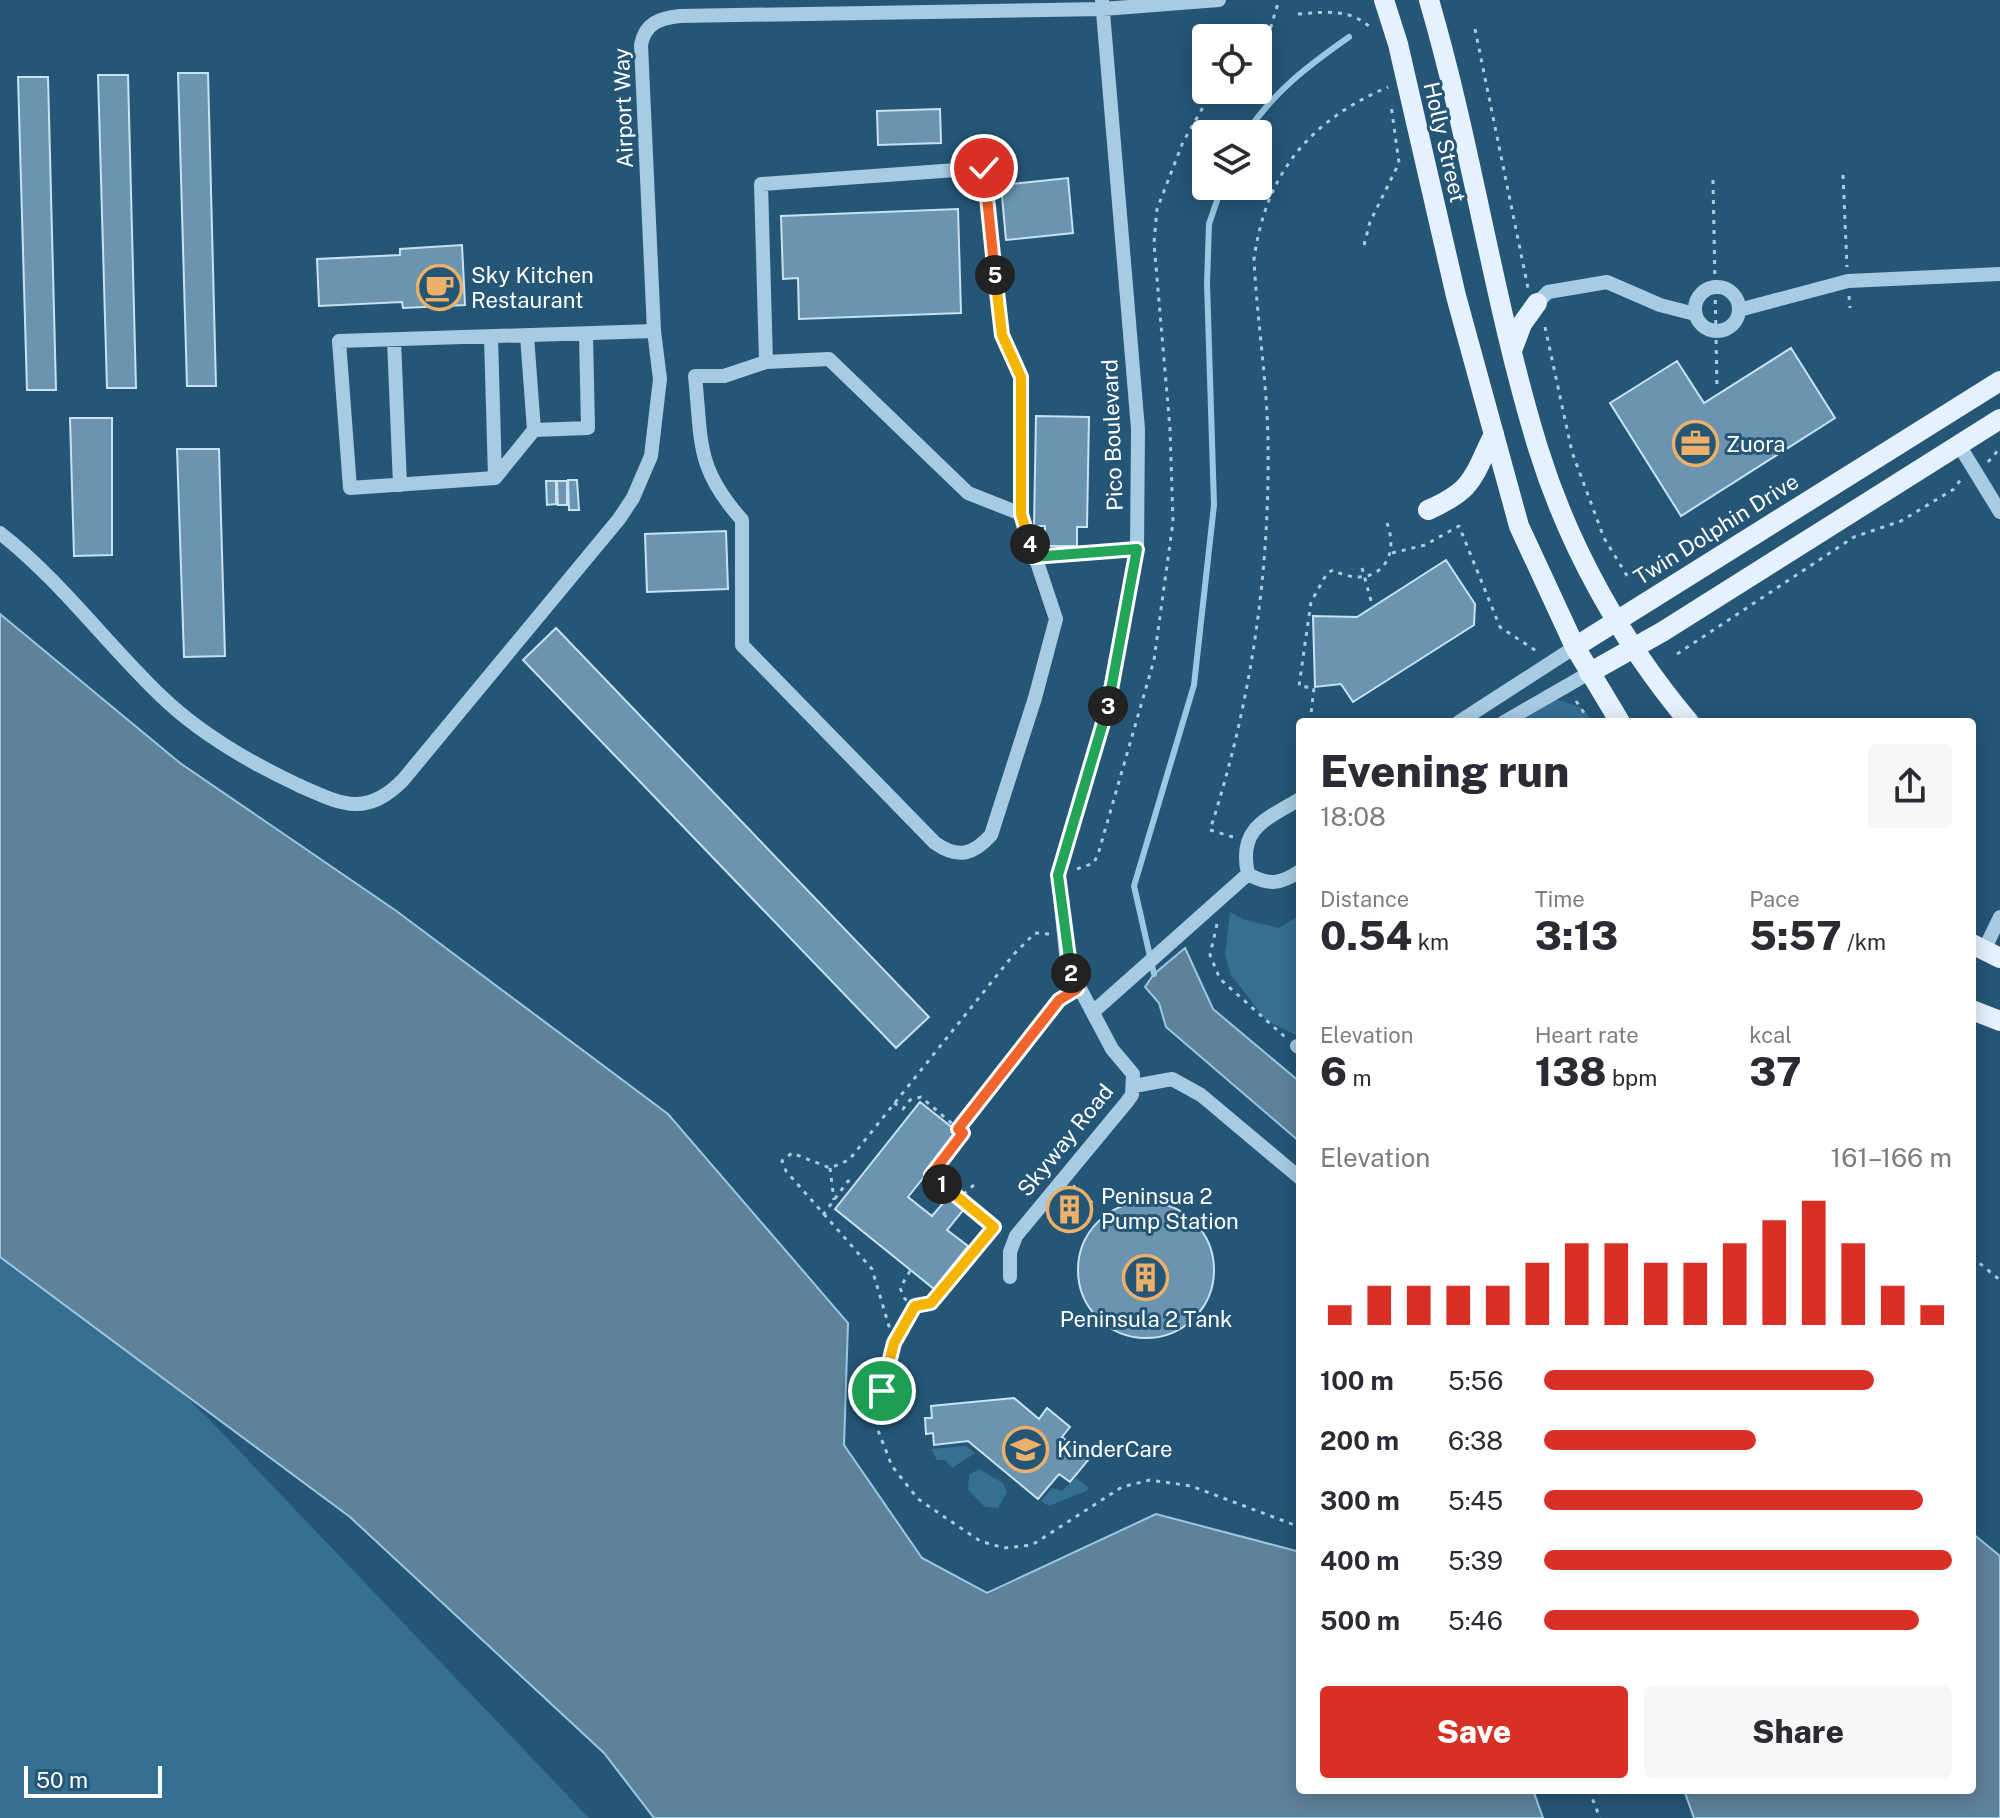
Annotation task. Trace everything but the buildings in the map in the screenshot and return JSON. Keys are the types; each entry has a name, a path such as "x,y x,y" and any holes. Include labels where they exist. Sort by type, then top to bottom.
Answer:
{"main road":[{"name":"Holly Street","path":"1384,0 1398,86 1519,526 1575,647 1617,718"},
{"name":"Holly Street","path":"1429,0 1538,448 1557,500 1615,620 1632,649 1686,718"},
{"path":"1513,348 1533,297"},
{"name":"Twin Dolphin Drive","path":"1575,647 2000,381"},
{"path":"1589,673 2000,419"},
{"path":"1428,510 1458,497 1469,485 1494,434"},
{"path":"1976,1012 2000,1021"}],"street":[{"name":"Airport Way","path":"0,533 52,580 160,695 194,724 230,748 331,799 361,805 388,795 633,498 651,456 660,379 654,331 641,45 643,33 652,24 663,18 680,16 1219,0"},
{"name":"Pico Boulevard","path":"1061,899 1058,875 1104,722 1137,549 1138,429 1103,4"},
{"path":"766,362 761,184 984,168 1002,335 1021,377 1021,514 1056,619 1035,698 991,835 979,848 963,855 948,852 742,645 742,520 719,494 704,465 695,376 724,376 766,362 829,359 968,493 1021,514"},
{"path":"1739,310 1848,281 2000,274"},
{"path":"1533,297 1607,282 1660,305 1695,314 1702,326 1718,332 1733,325 1739,310 1735,296 1717,287 1701,294 1695,314"},
{"path":"527,336 534,430 495,478 350,488 339,341 654,331"},
{"path":"534,430 588,428 586,335"},
{"path":"491,337 495,478"},
{"path":"394,340 400,485"},
{"path":"1959,445 2000,512"},
{"path":"1033,557 1137,549"},
{"name":"Twin Dolphin Drive","path":"1465,718 1575,647"},
{"path":"1511,718 1589,673"},
{"path":"1248,874 1243,852 1245,841 1252,831 1296,802"},
{"path":"1248,874 1272,883 1283,883 1296,874"},
{"path":"1093,1012 1248,874"},
{"name":"Skyway Road","path":"1010,1277 1010,1252 1016,1236 1126,1103 1134,1086 1133,1074 1112,1049 1077,989 1067,964 1061,899"},
{"path":"1985,950 2000,917"},
{"path":"1134,1086 1172,1079 1191,1090 1296,1175"}],"path":[{"path":"1272,24 1279,0"},
{"path":"1298,14 1339,13 1360,17 1376,33"},
{"path":"1475,29 1497,125 1504,187 1533,297"},
{"path":"1387,74 1398,86"},
{"path":"1364,245 1370,222 1399,163 1390,118 1398,86"},
{"path":"1245,841 1210,830 1247,686 1265,560 1268,440 1254,259 1257,233 1291,157 1308,136 1332,117 1398,86"},
{"path":"1843,175 1847,269"},
{"path":"1713,180 1717,389"},
{"path":"1849,292 1850,308"},
{"path":"1545,323 1572,452 1604,538 1629,579"},
{"path":"1985,465 2000,448"},
{"path":"1677,654 1854,537 1901,521 1954,489 1960,479"},
{"path":"1310,718 1314,688 1299,686 1311,602 1327,573 1333,570 1345,576 1365,577 1383,565 1392,553 1393,542 1387,523"},
{"path":"1392,553 1425,545 1459,526 1500,627 1538,652"},
{"path":"1362,568 1373,608"},
{"path":"1576,701 1587,717"},
{"path":"1221,897 1210,955 1212,965 1220,979 1249,1008 1296,1045"},
{"path":"894,1343 872,1269 786,1171 782,1161 792,1153 830,1168 849,1160 1035,933 1065,934"},
{"path":"958,1129 1059,1000 1077,989"},
{"path":"894,1103 903,1109 910,1100 921,1097 963,1133 931,1175 994,1227 931,1303 915,1306 905,1299 900,1288 910,1271"},
{"path":"830,1168 834,1200"},
{"path":"823,1215 848,1181 856,1182"},
{"path":"957,1199 976,1183"},
{"path":"1976,1260 2000,1280"},
{"path":"915,1306 894,1343 877,1428 892,1466 918,1499 980,1541 1004,1548 1032,1545 1122,1487 1150,1480 1191,1486 1296,1525"},
{"path":"1591,1794 1600,1818"}],"shaded area":[{"path":"0,614 180,763 395,910 668,1114 848,1323 844,1445 922,1558 987,1593 1156,1514 1296,1551 1296,1794 1534,1794 1543,1818 654,1818 604,1753 350,1517 0,1257"},
{"path":"1556,699 1582,708 1590,718 1526,718"},
{"path":"1230,912 1245,920 1279,928 1296,917 1296,1035 1266,1020 1231,975 1225,955"},
{"path":"1185,948 1213,1009 1296,1079 1296,1139 1166,1027 1159,1003 1145,987 1154,974"},
{"path":"0,1221 208,1418 589,1818 0,1818"},
{"path":"966,1446 975,1453 952,1468 945,1460 937,1460 931,1449"},
{"path":"979,1469 1003,1483 1007,1492 998,1508 985,1507 968,1490 969,1475"},
{"path":"1076,1478 1089,1488 1086,1491 1049,1506 1041,1501 1052,1488 1062,1491"},
{"path":"1976,1536 2000,1556 2000,1818 1694,1818 1685,1794 1976,1794"}],"waterway":[{"path":"1256,120 1293,80 1349,37"},
{"path":"1154,974 1134,886 1194,685 1214,505 1207,283 1209,224 1217,200"}],"place":[{"name":"Sky Kitchen Restaurant","path":"440,288"},
{"name":"Zuora","path":"1695,444"},
{"name":"Peninsua 2 Pump Station","path":"1070,1209"},
{"name":"Peninsula 2 Tank","path":"1146,1278"},
{"name":"KinderCare","path":"1026,1449"}],"route":[{"path":"882,1391 894,1343 915,1306 922,1308 931,1303 994,1227 931,1175 963,1133 958,1129 1059,1000 1077,989 1067,964 1058,875 1104,722 1137,549 1033,557 1021,514 1021,377 1002,335 984,168"}]}
